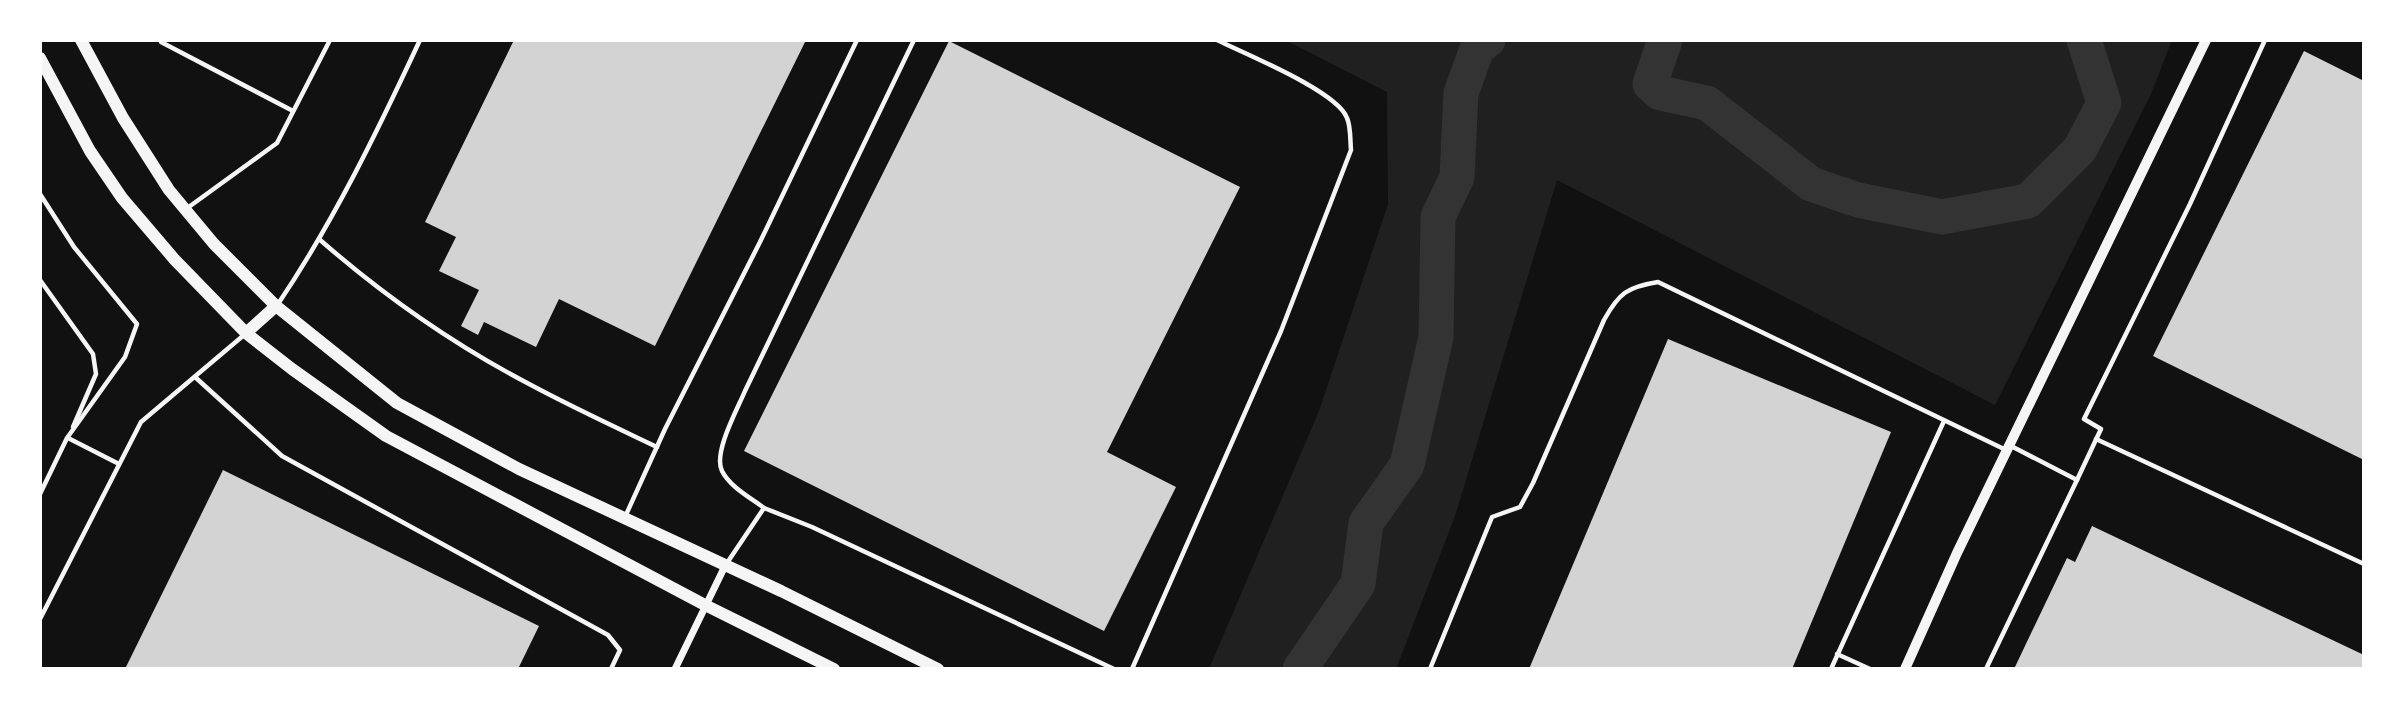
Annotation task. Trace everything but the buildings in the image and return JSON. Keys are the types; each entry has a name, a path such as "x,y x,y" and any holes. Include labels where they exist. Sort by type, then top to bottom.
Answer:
{"main road":[{"path":"81,40 123,118 169,190 214,244 276,306 397,403 519,469 781,591 938,669"},
{"path":"40,58 90,151 122,198 175,260 246,333 292,369 386,436 705,605 834,669"},
{"path":"246,333 276,306"}],"street":[{"path":"1905,669 2008,447 2206,40"},
{"path":"676,669 725,566"}],"lane":[{"path":"162,40 161,42 293,111"},
{"path":"185,210 277,143 330,40"},
{"path":"276,306 319,239 420,40"},
{"path":"625,518 657,447 857,40"},
{"path":"914,40 745,391 720,451 721,470 735,486 764,508 812,527 1114,669"},
{"path":"1132,669 1281,331 1351,150 1348,118 1339,105 1306,83 1217,40"},
{"path":"1986,669 2101,429 2084,419 2190,204 2266,40"},
{"path":"40,194 75,247 137,324 125,357 67,438"},
{"path":"319,239 428,323 529,384 657,447"},
{"path":"40,280 93,354 96,374 40,494"},
{"path":"1430,669 1492,517 1520,507 1604,320 1617,298 1635,285 1658,282 1944,421 2008,447 2077,480"},
{"path":"40,619 141,422 246,333"},
{"path":"195,377 282,456 608,635 620,650 611,669"},
{"path":"1831,669 1944,421"},
{"path":"67,438 119,464"},
{"path":"2096,439 2364,564"},
{"path":"725,566 764,508"},
{"path":"1837,654 1870,669"}],"shaded area":[{"path":"1285,40 2172,40 2151,94 1995,405 1557,180 1455,516 1396,669 1209,669 1319,411 1388,204 1387,92"}],"waterway":[{"path":"1300,669 1358,584 1366,523 1407,465 1436,337 1438,217 1457,177 1461,93 1477,49 1488,40"},
{"path":"1665,40 1650,84 1660,93 1707,103 1811,184 1858,200 1942,217 2028,201 2080,149 2104,103 2084,40"}]}
